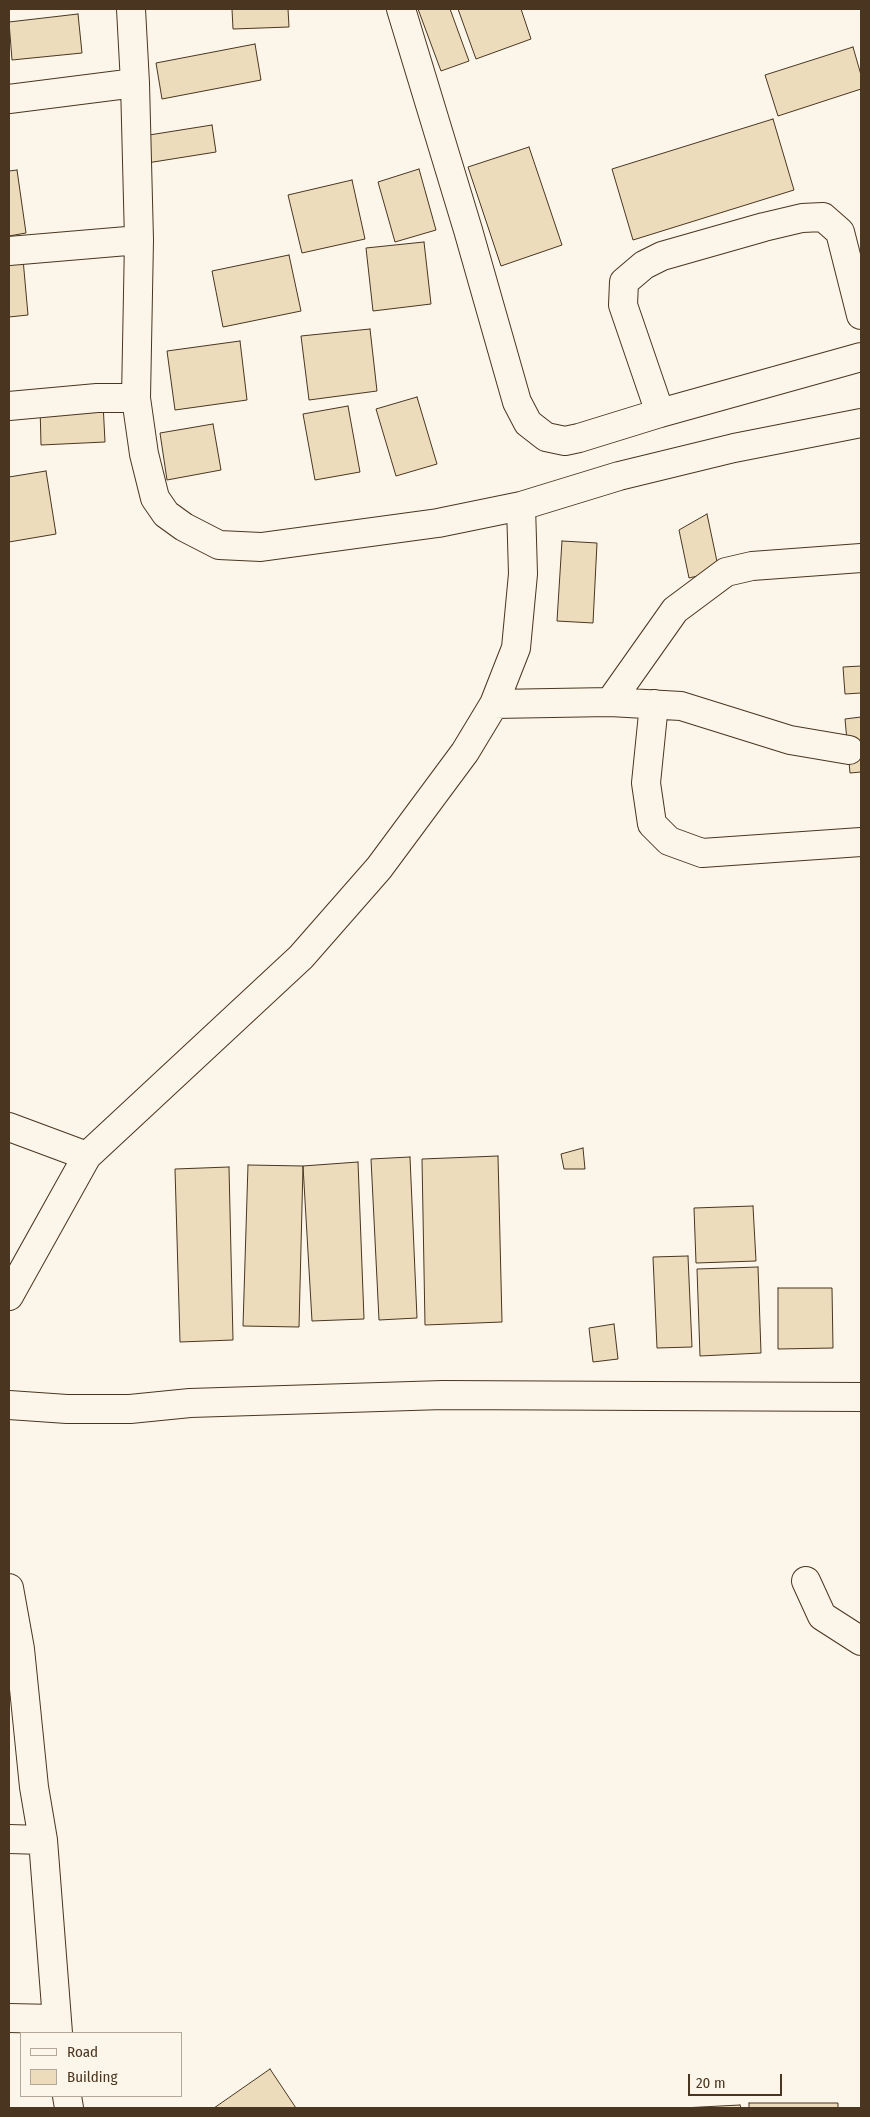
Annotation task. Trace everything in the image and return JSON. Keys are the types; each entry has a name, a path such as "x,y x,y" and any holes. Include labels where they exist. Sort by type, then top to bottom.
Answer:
{"street":[{"path":"131,9 139,240 136,398 144,454 155,498 166,514 184,527 219,545 261,547 438,523 521,506 619,476 734,448 861,423"},
{"path":"401,9 468,230 517,402 528,423 546,437 565,441 861,357"},
{"path":"9,99 135,82"},
{"path":"660,413 623,305 624,282 644,265 662,256 764,227 802,218 823,217 840,232 861,315"},
{"path":"9,251 139,240"},
{"path":"9,406 97,398 136,398"},
{"path":"9,1296 87,1156 301,957 379,868 465,752 494,704 516,648 523,574 521,506"},
{"path":"610,702 675,610 726,572 752,566 861,558"},
{"path":"494,704 610,702 681,706 790,740 848,750"},
{"path":"654,704 646,783 652,824 669,841 702,853 861,842"},
{"path":"9,1128 87,1156"},
{"path":"9,1405 67,1410 130,1409 190,1403 443,1395 861,1397"},
{"path":"806,1581 822,1616 861,1641"},
{"path":"9,1588 14,1650 43,1840 56,2026 9,2018"},
{"path":"9,1839 43,1840"}],"building":[{"path":"232,9 288,9 289,27 233,29"},
{"path":"418,9 450,9 469,61 441,71"},
{"path":"458,9 521,9 531,39 476,59"},
{"path":"78,14 82,53 12,60 9,22"},
{"path":"255,44 261,80 162,99 156,63"},
{"path":"853,47 861,75 861,89 778,116 765,75"},
{"path":"773,119 794,190 633,240 612,169"},
{"path":"212,125 216,152 147,163 143,136"},
{"path":"529,147 562,245 501,266 468,167"},
{"path":"419,169 436,230 395,242 378,182"},
{"path":"17,170 26,233 9,236 9,171"},
{"path":"352,180 365,239 302,253 288,195"},
{"path":"424,242 431,304 373,311 366,248"},
{"path":"289,255 301,311 223,327 212,271"},
{"path":"23,259 28,315 9,317 9,261"},
{"path":"370,329 377,391 309,400 301,336"},
{"path":"240,341 247,400 175,410 167,351"},
{"path":"417,397 437,464 396,476 376,409"},
{"path":"103,403 105,442 41,445 40,405"},
{"path":"348,406 360,472 315,480 303,414"},
{"path":"213,424 221,470 167,480 160,433"},
{"path":"46,471 56,534 9,542 9,477"},
{"path":"707,514 719,571 689,578 679,530"},
{"path":"562,541 597,543 593,623 557,621"},
{"path":"861,666 861,693 845,694 843,667"},
{"path":"861,717 861,772 850,773 845,719"},
{"path":"583,1148 585,1169 564,1169 561,1154"},
{"path":"498,1156 502,1322 425,1325 422,1159"},
{"path":"410,1157 417,1318 379,1320 371,1159"},
{"path":"358,1162 364,1319 312,1321 303,1166"},
{"path":"248,1165 303,1166 299,1327 243,1326"},
{"path":"229,1167 233,1340 180,1342 175,1169"},
{"path":"753,1206 756,1261 696,1263 694,1208"},
{"path":"688,1256 692,1347 657,1348 653,1257"},
{"path":"758,1267 761,1353 700,1356 697,1269"},
{"path":"778,1288 832,1288 833,1348 778,1349"},
{"path":"614,1324 618,1359 593,1362 589,1328"},
{"path":"270,2069 296,2108 214,2108"},
{"path":"749,2103 838,2103 838,2108 749,2108"},
{"path":"740,2105 741,2108 682,2108"}]}
